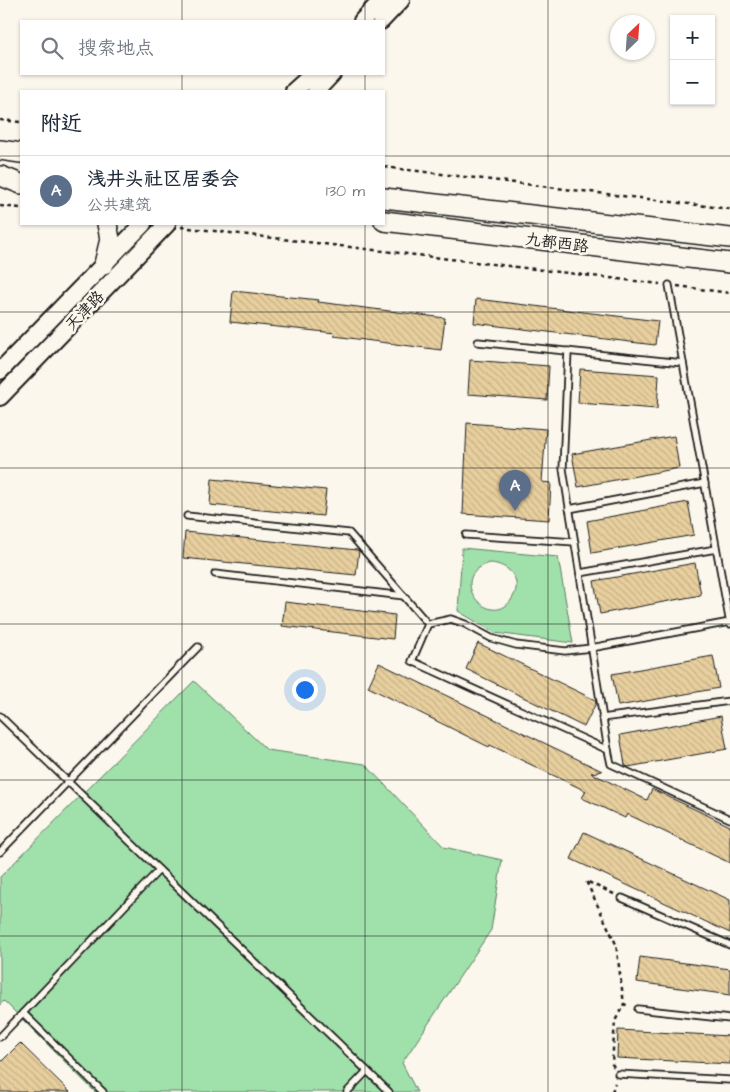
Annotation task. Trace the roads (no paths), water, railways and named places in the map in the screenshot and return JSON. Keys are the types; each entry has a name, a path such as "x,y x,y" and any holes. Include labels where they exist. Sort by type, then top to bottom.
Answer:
{"main road":[{"path":"363,20 382,0"},
{"path":"382,20 401,0"},
{"path":"295,90 312,75"},
{"path":"317,90 331,75"},
{"path":"0,150 20,153"},
{"path":"0,176 20,178"},
{"path":"0,176 20,184"},
{"path":"385,189 414,202"},
{"name":"九都西路","path":"385,198 730,238"},
{"name":"九都西路","path":"385,221 730,263"},
{"path":"104,264 110,239 107,225"},
{"name":"天津路","path":"0,371 142,225"},
{"name":"天津路","path":"0,397 166,225"}],"lane":[{"path":"428,624 451,619 491,638 516,645 565,651 730,623 669,285"},
{"path":"478,342 683,363"},
{"path":"568,351 563,469 611,764 730,819"},
{"path":"569,509 705,483"},
{"path":"187,516 349,533 428,624"},
{"path":"466,535 575,542"},
{"path":"580,573 716,549"},
{"path":"215,574 404,596"},
{"path":"428,624 412,660 608,750"},
{"path":"0,852 198,647"},
{"path":"602,718 730,701"},
{"path":"0,716 388,1092"},
{"path":"0,1037 159,870"},
{"path":"622,898 730,945"},
{"path":"638,1009 730,1018"},
{"path":"23,1013 104,1092"},
{"path":"347,1092 367,1072"},
{"path":"618,1074 730,1080"}],"place":[{"name":"浅井头社区居委会","path":"515,511"}]}
